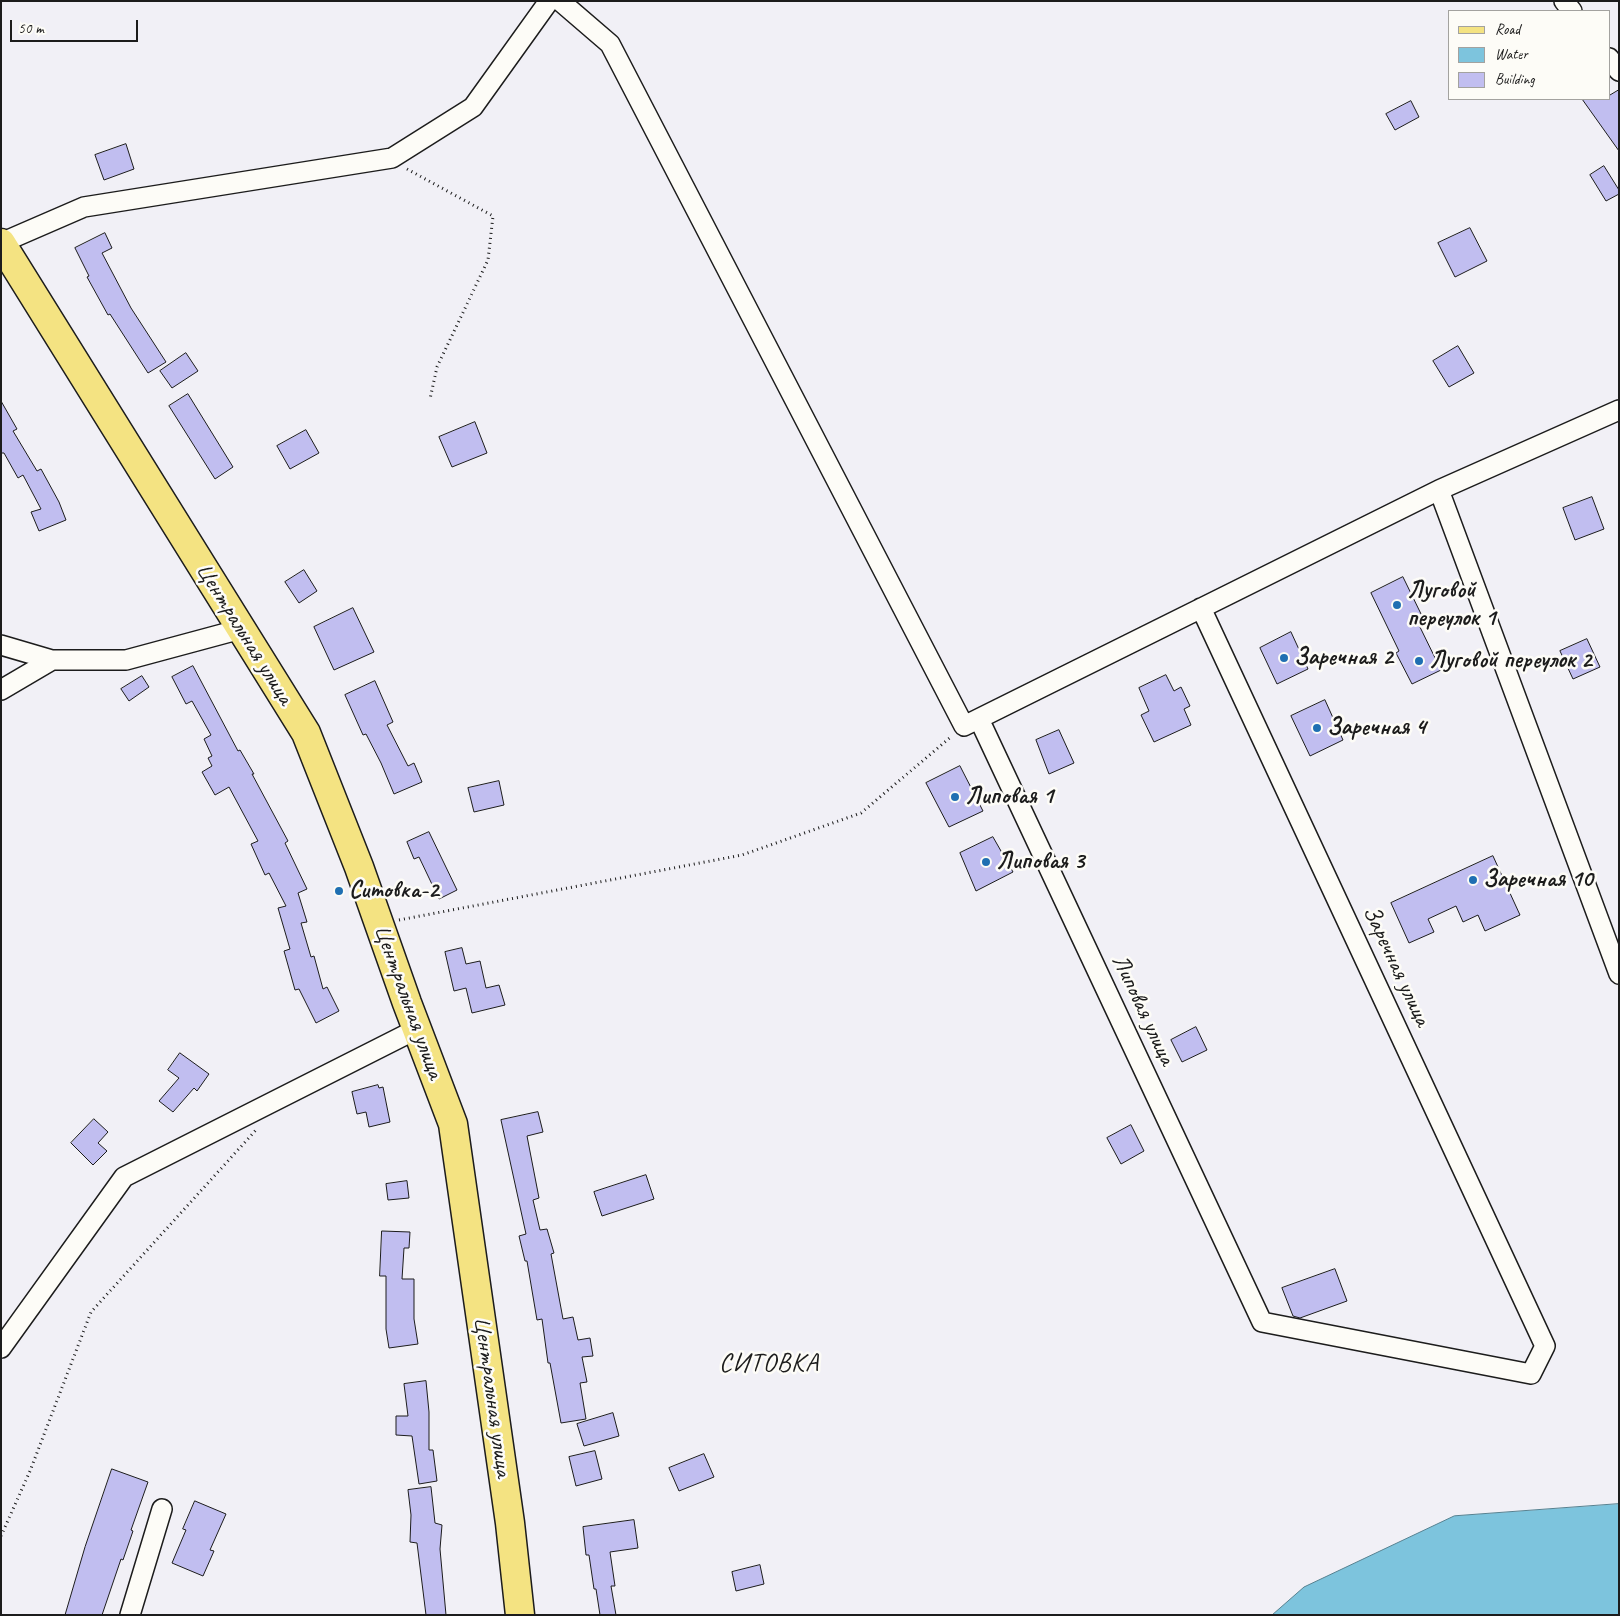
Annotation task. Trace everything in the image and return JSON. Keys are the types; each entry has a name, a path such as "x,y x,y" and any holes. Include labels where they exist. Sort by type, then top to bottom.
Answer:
{"main road":[{"name":"Центральная улица","path":"1,243 306,733 359,867 452,1124 510,1524 520,1615"}],"street":[{"path":"1,243 84,207 389,159 473,107 549,1"},
{"name":"Липовая улица","path":"560,1 610,44 971,722 1262,1322"},
{"path":"1610,59 1619,71"},
{"path":"971,722 1439,490 1619,410"},
{"path":"1439,490 1619,974"},
{"name":"Заречная улица","path":"1201,608 1545,1346 1531,1374 1262,1322"},
{"path":"1,645 52,660 126,660 241,629"},
{"path":"1,690 52,660"},
{"path":"1,1348 124,1177 417,1029"},
{"path":"130,1615 162,1509"}],"path":[{"path":"389,159 493,216 488,260 437,367 430,399"},
{"path":"379,924 742,854 861,813 971,722"},
{"path":"1,1536 30,1471 91,1312 261,1125"}],"water":[{"path":"1619,1504 1619,1615 1272,1615 1304,1587 1454,1516"}],"building":[{"path":"1619,90 1619,151 1583,100 1610,100 1610,95"},
{"path":"1411,101 1419,117 1395,130 1386,114"},
{"path":"126,144 134,169 104,180 95,155"},
{"path":"1604,166 1619,190 1619,194 1606,201 1590,175"},
{"path":"1470,228 1487,261 1455,277 1438,243"},
{"path":"105,233 112,248 102,253 131,308 166,362 148,373 110,314 108,315 87,277 89,276 75,248"},
{"path":"1458,346 1474,373 1449,387 1433,361"},
{"path":"186,353 198,371 172,388 160,371"},
{"path":"188,394 233,467 215,479 169,406"},
{"path":"1,401 17,429 13,431 37,471 41,469 59,502 66,520 39,531 31,512 41,509 23,475 18,478 4,453 1,453"},
{"path":"475,422 487,453 452,467 439,437"},
{"path":"306,430 319,453 290,469 277,446"},
{"path":"1592,497 1604,529 1575,540 1563,508"},
{"path":"304,570 317,591 299,603 285,582"},
{"path":"1403,577 1423,618 1417,621 1441,670 1412,684 1396,653 1399,651 1371,593"},
{"path":"353,608 374,652 334,670 314,627"},
{"name":"Заречная 2","path":"1291,632 1308,669 1277,684 1260,648"},
{"path":"1587,639 1600,667 1573,679 1560,651"},
{"path":"193,666 238,751 240,750 254,774 252,774 288,841 285,843 307,889 298,893 307,922 301,923 311,957 314,956 323,989 327,987 339,1011 316,1023 299,989 295,990 284,951 290,949 278,908 286,906 269,873 265,875 251,844 258,841 229,787 215,795 202,772 212,766 208,758 212,756 204,739 211,735 192,701 186,704 172,677"},
{"path":"1166,675 1174,691 1181,687 1190,706 1184,709 1191,725 1154,742 1141,715 1149,711 1139,688"},
{"path":"142,676 149,687 129,701 121,689"},
{"path":"375,681 393,722 387,725 408,766 414,763 422,782 394,794 381,763 366,734 363,735 345,695"},
{"name":"Заречная 4","path":"1325,700 1343,740 1310,756 1291,716"},
{"path":"1059,730 1074,763 1049,774 1036,740"},
{"name":"Липовая 1","path":"960,766 983,811 949,827 926,783"},
{"path":"499,781 504,805 474,812 468,788"},
{"path":"429,832 457,890 439,899 419,857 414,859 407,842"},
{"name":"Липовая 3","path":"993,837 1013,872 976,891 960,853"},
{"name":"Заречная 10","path":"1493,856 1520,915 1485,931 1478,915 1463,922 1456,906 1428,919 1434,932 1409,943 1391,903"},
{"path":"462,948 466,964 480,961 486,988 499,985 505,1005 472,1013 466,988 454,991 445,952"},
{"path":"1196,1027 1207,1050 1182,1062 1171,1040"},
{"path":"180,1053 209,1074 197,1091 194,1088 173,1112 159,1101 179,1078 168,1070"},
{"path":"378,1085 379,1088 383,1087 390,1122 369,1127 366,1112 357,1114 352,1092"},
{"path":"538,1112 543,1132 527,1136 539,1198 533,1200 540,1230 547,1229 554,1253 551,1254 563,1319 573,1317 578,1340 590,1338 593,1356 582,1357 587,1382 580,1383 586,1419 561,1423 550,1363 548,1363 542,1319 537,1320 527,1261 525,1261 519,1236 526,1234 501,1120"},
{"path":"94,1119 108,1132 98,1143 107,1151 93,1165 71,1143"},
{"path":"1131,1125 1144,1151 1121,1164 1107,1138"},
{"path":"646,1175 654,1199 602,1216 594,1192"},
{"path":"407,1181 409,1198 388,1200 386,1184"},
{"path":"382,1231 410,1232 409,1248 404,1248 402,1279 414,1279 414,1319 418,1344 389,1348 386,1329 386,1276 380,1276"},
{"path":"1335,1269 1347,1301 1300,1318 1293,1316 1282,1288"},
{"path":"426,1381 429,1412 429,1450 433,1450 437,1481 419,1484 412,1436 396,1435 396,1416 408,1416 404,1384"},
{"path":"613,1413 619,1436 584,1446 577,1424"},
{"path":"595,1451 602,1479 576,1486 569,1457"},
{"path":"704,1454 714,1477 679,1491 669,1468"},
{"path":"112,1469 148,1482 131,1530 133,1531 123,1560 121,1559 102,1615 65,1615 85,1547"},
{"path":"431,1487 435,1523 442,1525 440,1549 446,1615 426,1615 417,1543 410,1542 411,1515 408,1490"},
{"path":"195,1501 226,1514 210,1550 214,1551 203,1576 172,1563 186,1530 183,1529"},
{"path":"634,1520 638,1548 610,1552 615,1586 611,1586 616,1615 600,1615 589,1555 586,1555 583,1527"},
{"path":"760,1565 764,1584 736,1591 732,1572"}],"place":[{"name":"Луговой переулок 1","path":"1397,605"},
{"name":"Заречная 2","path":"1284,658"},
{"name":"Луговой переулок 2","path":"1419,661"},
{"name":"Заречная 4","path":"1317,728"},
{"name":"Липовая 1","path":"955,797"},
{"name":"Липовая 3","path":"986,862"},
{"name":"Заречная 10","path":"1473,880"},
{"name":"Ситовка-2","path":"339,891"}],"district":[{"name":"СИТОВКА","path":"769,1364"}]}
